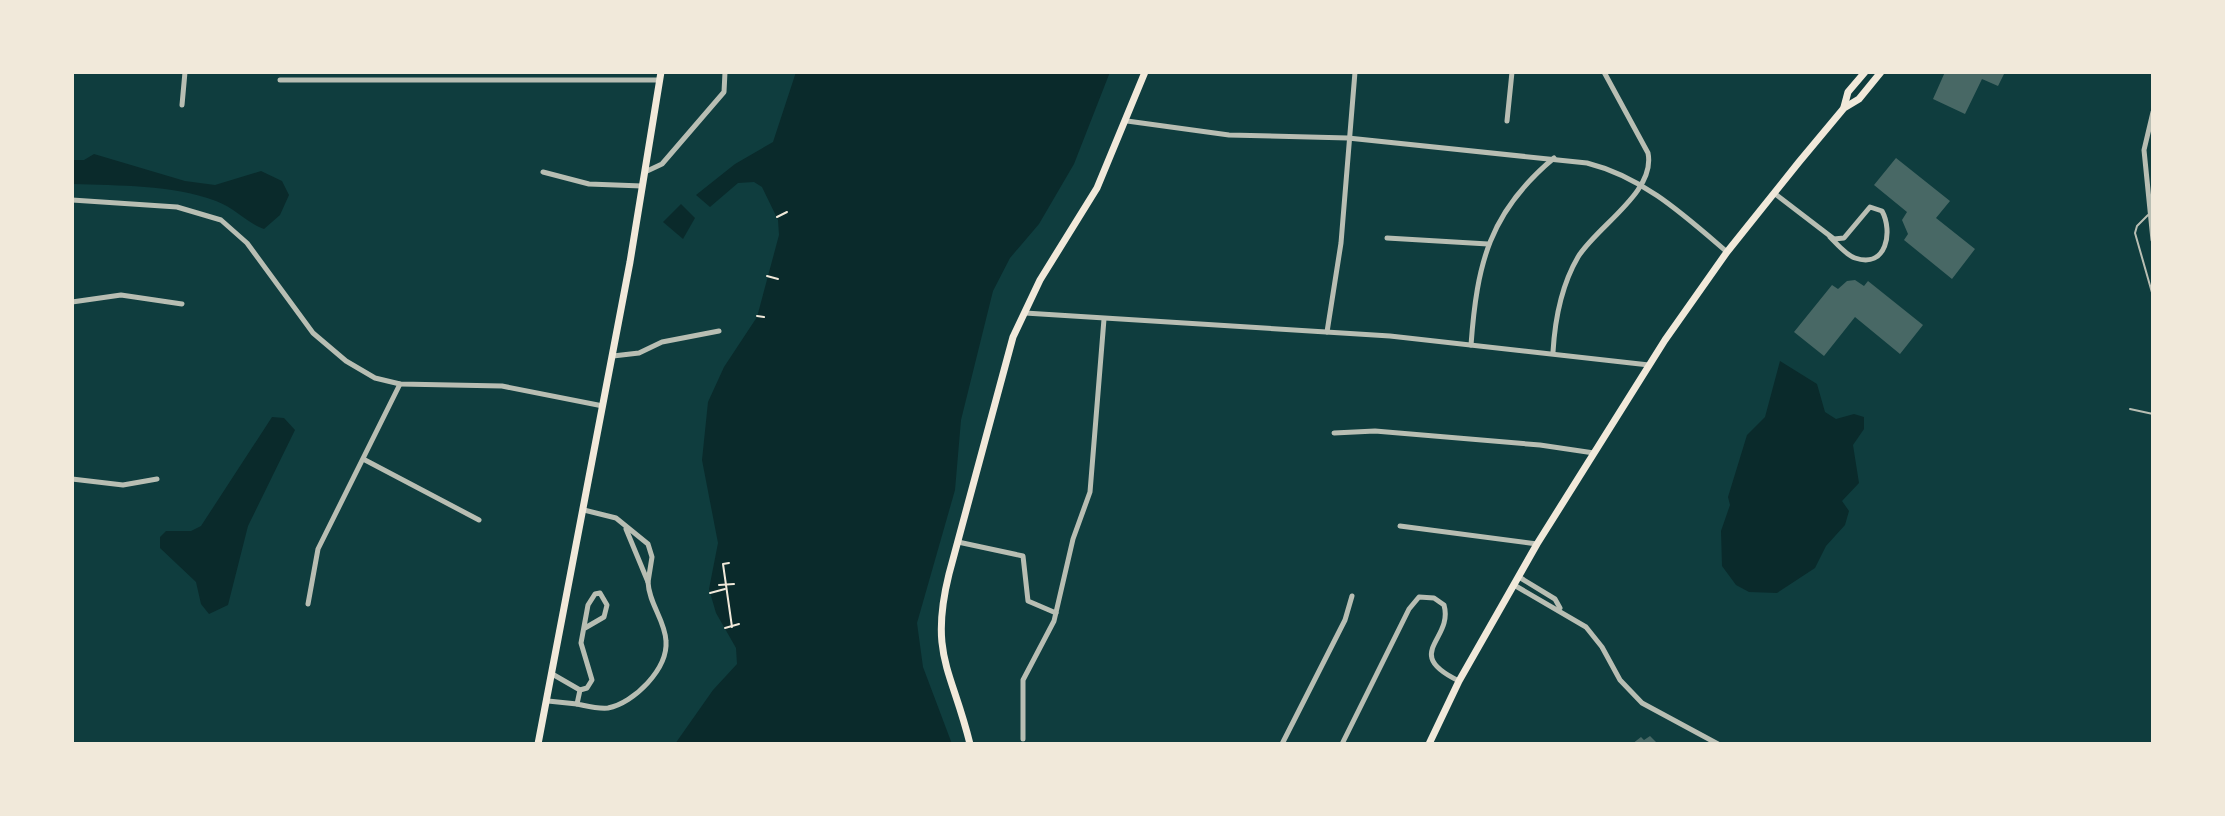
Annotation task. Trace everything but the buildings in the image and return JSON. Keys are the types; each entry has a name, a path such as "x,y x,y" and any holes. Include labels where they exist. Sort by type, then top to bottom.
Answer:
{"main road":[{"path":"970,744 942,657 939,636 942,602 1005,360 1023,313 1097,188 1145,72"},
{"path":"1844,108 1848,92 1865,72"},
{"path":"1429,744 1459,681 1537,544 1649,365 1727,252 1844,108 1859,99 1881,72"},
{"path":"538,744 554,675 613,356 660,76"}],"street":[{"path":"182,105 185,72"},
{"path":"425,72 425,80"},
{"path":"645,172 662,164 724,92 725,72"},
{"path":"1327,332 1341,243 1355,72"},
{"path":"1507,121 1512,72"},
{"path":"1553,352 1556,314 1580,254 1642,184 1651,166 1648,153 1604,72"},
{"path":"280,80 660,76"},
{"path":"2153,112 2145,142 2153,240"},
{"path":"1127,121 1229,135 1348,138 1554,157 1603,167 1642,184 1727,252"},
{"path":"1471,345 1480,265 1488,244 1520,190 1554,157"},
{"path":"543,172 589,184 643,186"},
{"path":"1774,193 1855,258 1879,256 1886,246 1887,223 1882,211 1870,207 1844,238 1830,237"},
{"path":"72,200 177,207 221,220 247,243 313,333 355,368 400,384 486,384 603,406"},
{"path":"1387,238 1488,244"},
{"path":"72,302 121,295 182,304"},
{"path":"1023,313 1327,332 1553,352 1649,365"},
{"path":"1023,739 1023,680 1056,613 1092,472 1104,319"},
{"path":"613,356 639,353 662,342 719,331"},
{"path":"308,604 314,558 400,384"},
{"path":"1334,433 1375,431 1540,445 1595,454"},
{"path":"365,460 479,520"},
{"path":"72,479 123,485 157,479"},
{"path":"548,701 597,708 616,705 643,686 660,664 666,636 650,601 650,548 616,518 584,510"},
{"path":"1400,526 1537,544"},
{"path":"626,529 648,582"},
{"path":"958,542 1023,556 1028,601 1056,613"},
{"path":"1519,577 1555,599 1560,609 1592,633 1620,680 1638,699 1718,744"},
{"path":"1514,585 1549,608 1560,609"},
{"path":"580,690 589,686 592,677 581,651 588,605 595,594 600,593 607,605 604,617 585,628"},
{"path":"1282,744 1345,620 1352,596"},
{"path":"1342,744 1409,609 1419,597 1437,599 1445,608 1432,656 1441,672 1459,681"},
{"path":"554,675 580,690"},
{"path":"577,704 580,690"}],"lane":[{"path":"2149,214 2141,220 2135,233 2153,296"},
{"path":"2130,409 2153,414"}],"path":[{"path":"777,217 787,212"},
{"path":"767,276 778,279"},
{"path":"757,316 764,317"},
{"path":"729,563 723,564 732,626"},
{"path":"724,574 731,573"},
{"path":"710,593 734,584"},
{"path":"719,585 726,586"},
{"path":"727,595 734,594"},
{"path":"729,605 736,603"},
{"path":"730,615 737,614"},
{"path":"725,628 739,624"}],"water":[{"path":"796,72 1110,72 1074,164 1039,224 1010,258 993,291 961,420 955,490 917,623 923,667 952,744 675,744 713,690 737,664 736,648 716,613 709,589 718,543 702,460 708,402 724,367 757,317 779,235 778,220 762,187 754,182 738,183 710,207 696,195 735,164 773,142"},
{"path":"94,154 185,181 215,185 261,171 282,181 289,195 280,215 264,229 223,204 199,195 145,187 72,184 72,160 84,160"},
{"path":"681,204 695,218 683,239 663,222"},
{"path":"1780,361 1817,384 1825,412 1836,419 1854,414 1864,417 1864,429 1853,445 1859,483 1842,501 1849,511 1845,525 1826,546 1815,568 1777,593 1749,592 1736,585 1722,566 1721,531 1747,435 1765,417"},
{"path":"272,417 284,418 295,430 248,526 228,605 209,614 201,604 196,582 160,548 160,537 166,531 191,531 201,526"}]}
